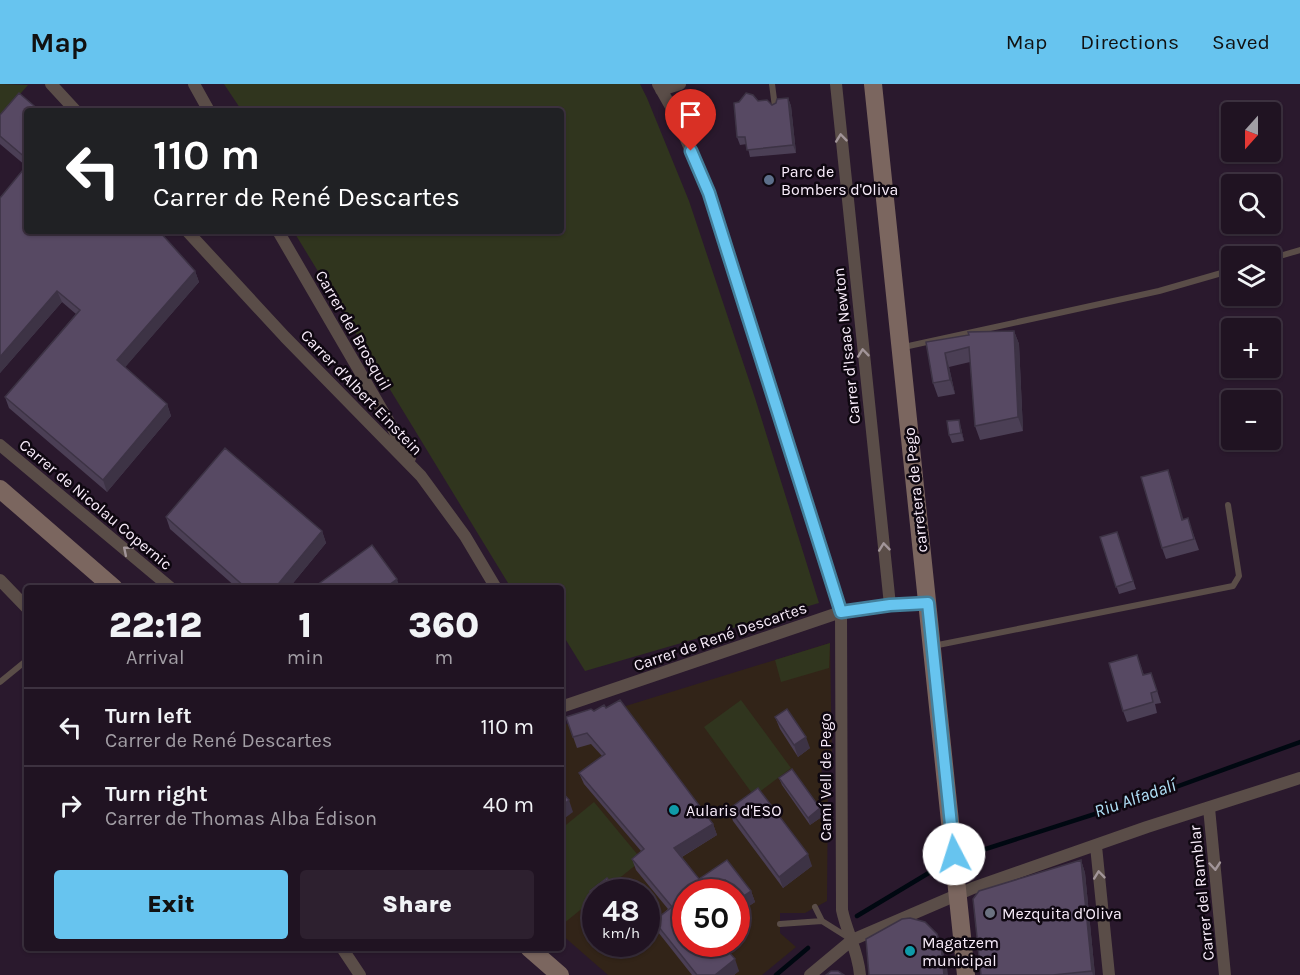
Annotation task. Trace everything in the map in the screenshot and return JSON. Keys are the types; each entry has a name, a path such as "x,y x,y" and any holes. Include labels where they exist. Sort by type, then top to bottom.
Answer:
{"main road":[{"name":"carretera de Pego","path":"873,84 958,895"},
{"path":"0,489 111,585"},
{"path":"958,895 966,975"},
{"path":"532,951 560,975"}],"street":[{"path":"51,84 73,108"},
{"path":"194,84 207,108"},
{"path":"659,87 680,84"},
{"name":"Carrer d'Isaac Newton","path":"836,84 890,605"},
{"name":"Camí Vell de Pego","path":"659,87 675,114 709,193 841,612 842,910 846,928 858,957 860,975"},
{"name":"Carrer d'Albert Einstein","path":"190,234 285,337 421,477 465,536 494,585"},
{"name":"Carrer del Brosquil","path":"280,234 421,477"},
{"name":"Carrer de Nicolau Copernic","path":"0,445 167,585"},
{"path":"0,580 24,605"},
{"name":"Carrer de René Descartes","path":"564,702 841,612 890,605 928,603"},
{"path":"810,975 852,940 958,895 1146,827 1300,778"},
{"name":"Carrer del Ramblar","path":"1209,808 1225,975"},
{"path":"1096,846 1109,975"},
{"path":"344,951 360,975"}],"lane":[{"path":"772,84 775,107"},
{"path":"1281,256 1300,250"},
{"path":"900,348 1159,291 1221,273"},
{"path":"933,646 1233,586 1239,576 1228,505"},
{"path":"0,682 24,662"},
{"path":"815,907 822,921 852,940"},
{"path":"780,924 822,921"}],"shaded area":[{"path":"830,643 832,762 821,763 822,777 828,778 827,901 805,913 780,913 780,933 796,947 762,975 608,975 587,957 660,957 660,879 582,879 582,952 564,937 564,725"}],"green space":[{"path":"0,84 28,85 0,117"},
{"path":"224,84 640,84 689,201 755,398 819,603 585,671 564,637 564,585 509,585 295,234 564,234 564,108 240,108"},
{"path":"830,643 829,668 781,682 775,660"},
{"path":"741,700 791,768 754,796 704,727"},
{"path":"594,802 642,860 618,879 582,879 582,909 564,923 564,827"}],"building":[{"path":"19,93 36,108 24,108 24,156 0,136 0,115"},
{"path":"746,93 753,95 758,101 767,100 772,105 777,99 788,98 793,145 747,150 745,137 737,137 734,103 739,102"},
{"path":"24,169 24,234 162,234 195,271 117,360 167,404 103,480 5,397 80,310 57,291 0,357 0,198"},
{"path":"1014,331 1018,417 975,426 969,347 945,353 950,380 933,383 926,342 969,335 968,332"},
{"path":"959,420 961,433 949,435 947,421"},
{"path":"225,448 322,531 277,585 243,585 166,517"},
{"path":"1168,470 1182,520 1188,518 1194,539 1162,548 1141,477"},
{"path":"1117,532 1133,581 1116,587 1100,537"},
{"path":"372,545 397,579 389,585 317,585"},
{"path":"1137,655 1143,675 1151,673 1157,691 1151,693 1153,702 1123,711 1109,663"},
{"path":"620,700 713,824 674,848 699,879 672,879 672,907 660,893 660,879 649,879 632,859 644,849 579,773 605,754 587,733 573,737 566,717 591,709 594,711 604,705 606,708"},
{"path":"787,709 806,737 794,745 775,717"},
{"path":"792,769 820,808 808,818 779,778"},
{"path":"758,788 808,854 779,877 729,809"},
{"path":"564,794 569,800 564,804"},
{"path":"727,860 742,879 699,879"},
{"path":"1081,860 1092,971 1053,975 981,975 973,899 979,891"},
{"path":"672,907 672,944 660,929 660,916"},
{"name":"Magatzem municipal","path":"910,918 925,922 937,934 941,946 944,975 869,975 866,939 902,919"},
{"path":"683,957 733,957 735,959 715,975 697,975"},
{"path":"831,971 838,971 844,975 826,975"}],"waterway":[{"name":"Riu Alfadalí","path":"970,854 1151,796 1300,742"},
{"name":"Riu Alfadalí","path":"857,916 937,868"},
{"name":"Riu Alfadalí","path":"776,975 808,948"}],"place":[{"name":"Parc de Bombers d'Oliva","path":"769,180"},
{"name":"Aularis d'ESO","path":"674,810"},
{"name":"Mezquita d'Oliva","path":"990,913"},
{"name":"Magatzem municipal","path":"910,951"}],"route":[{"path":"691,151 709,193 841,612 890,605 928,603 954,854"}]}
